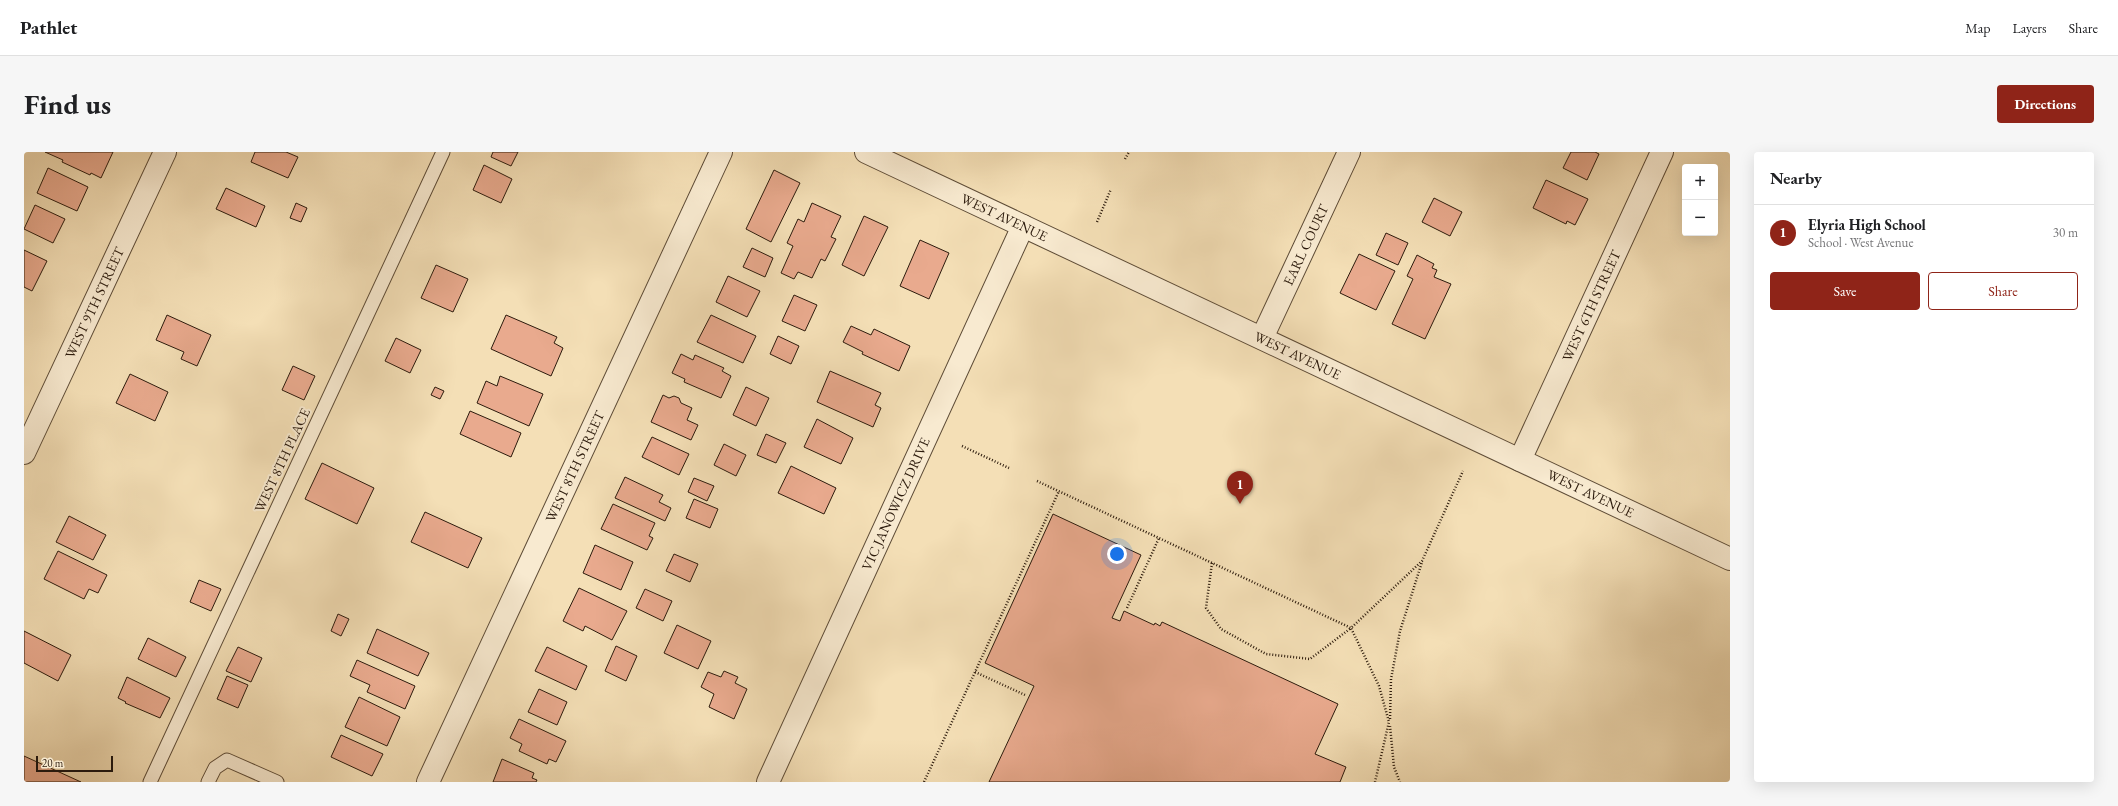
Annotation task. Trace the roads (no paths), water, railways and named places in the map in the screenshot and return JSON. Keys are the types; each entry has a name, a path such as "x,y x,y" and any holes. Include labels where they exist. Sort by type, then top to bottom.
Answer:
{"street":[{"name":"WEST 9TH STREET","path":"24,453 165,152"},
{"name":"WEST 8TH STREET","path":"428,782 721,152"},
{"name":"WEST AVENUE","path":"866,152 1730,559"},
{"name":"EARL COURT","path":"1262,338 1349,152"},
{"name":"WEST 6TH STREET","path":"1520,460 1662,152"},
{"name":"VIC JANOWICZ DRIVE","path":"768,782 1023,226"}],"lane":[{"name":"WEST 8TH PLACE","path":"150,782 443,152"},
{"path":"208,782 215,768 227,760 277,782"}],"place":[{"name":"Elyria High School","path":"1240,504"}]}
